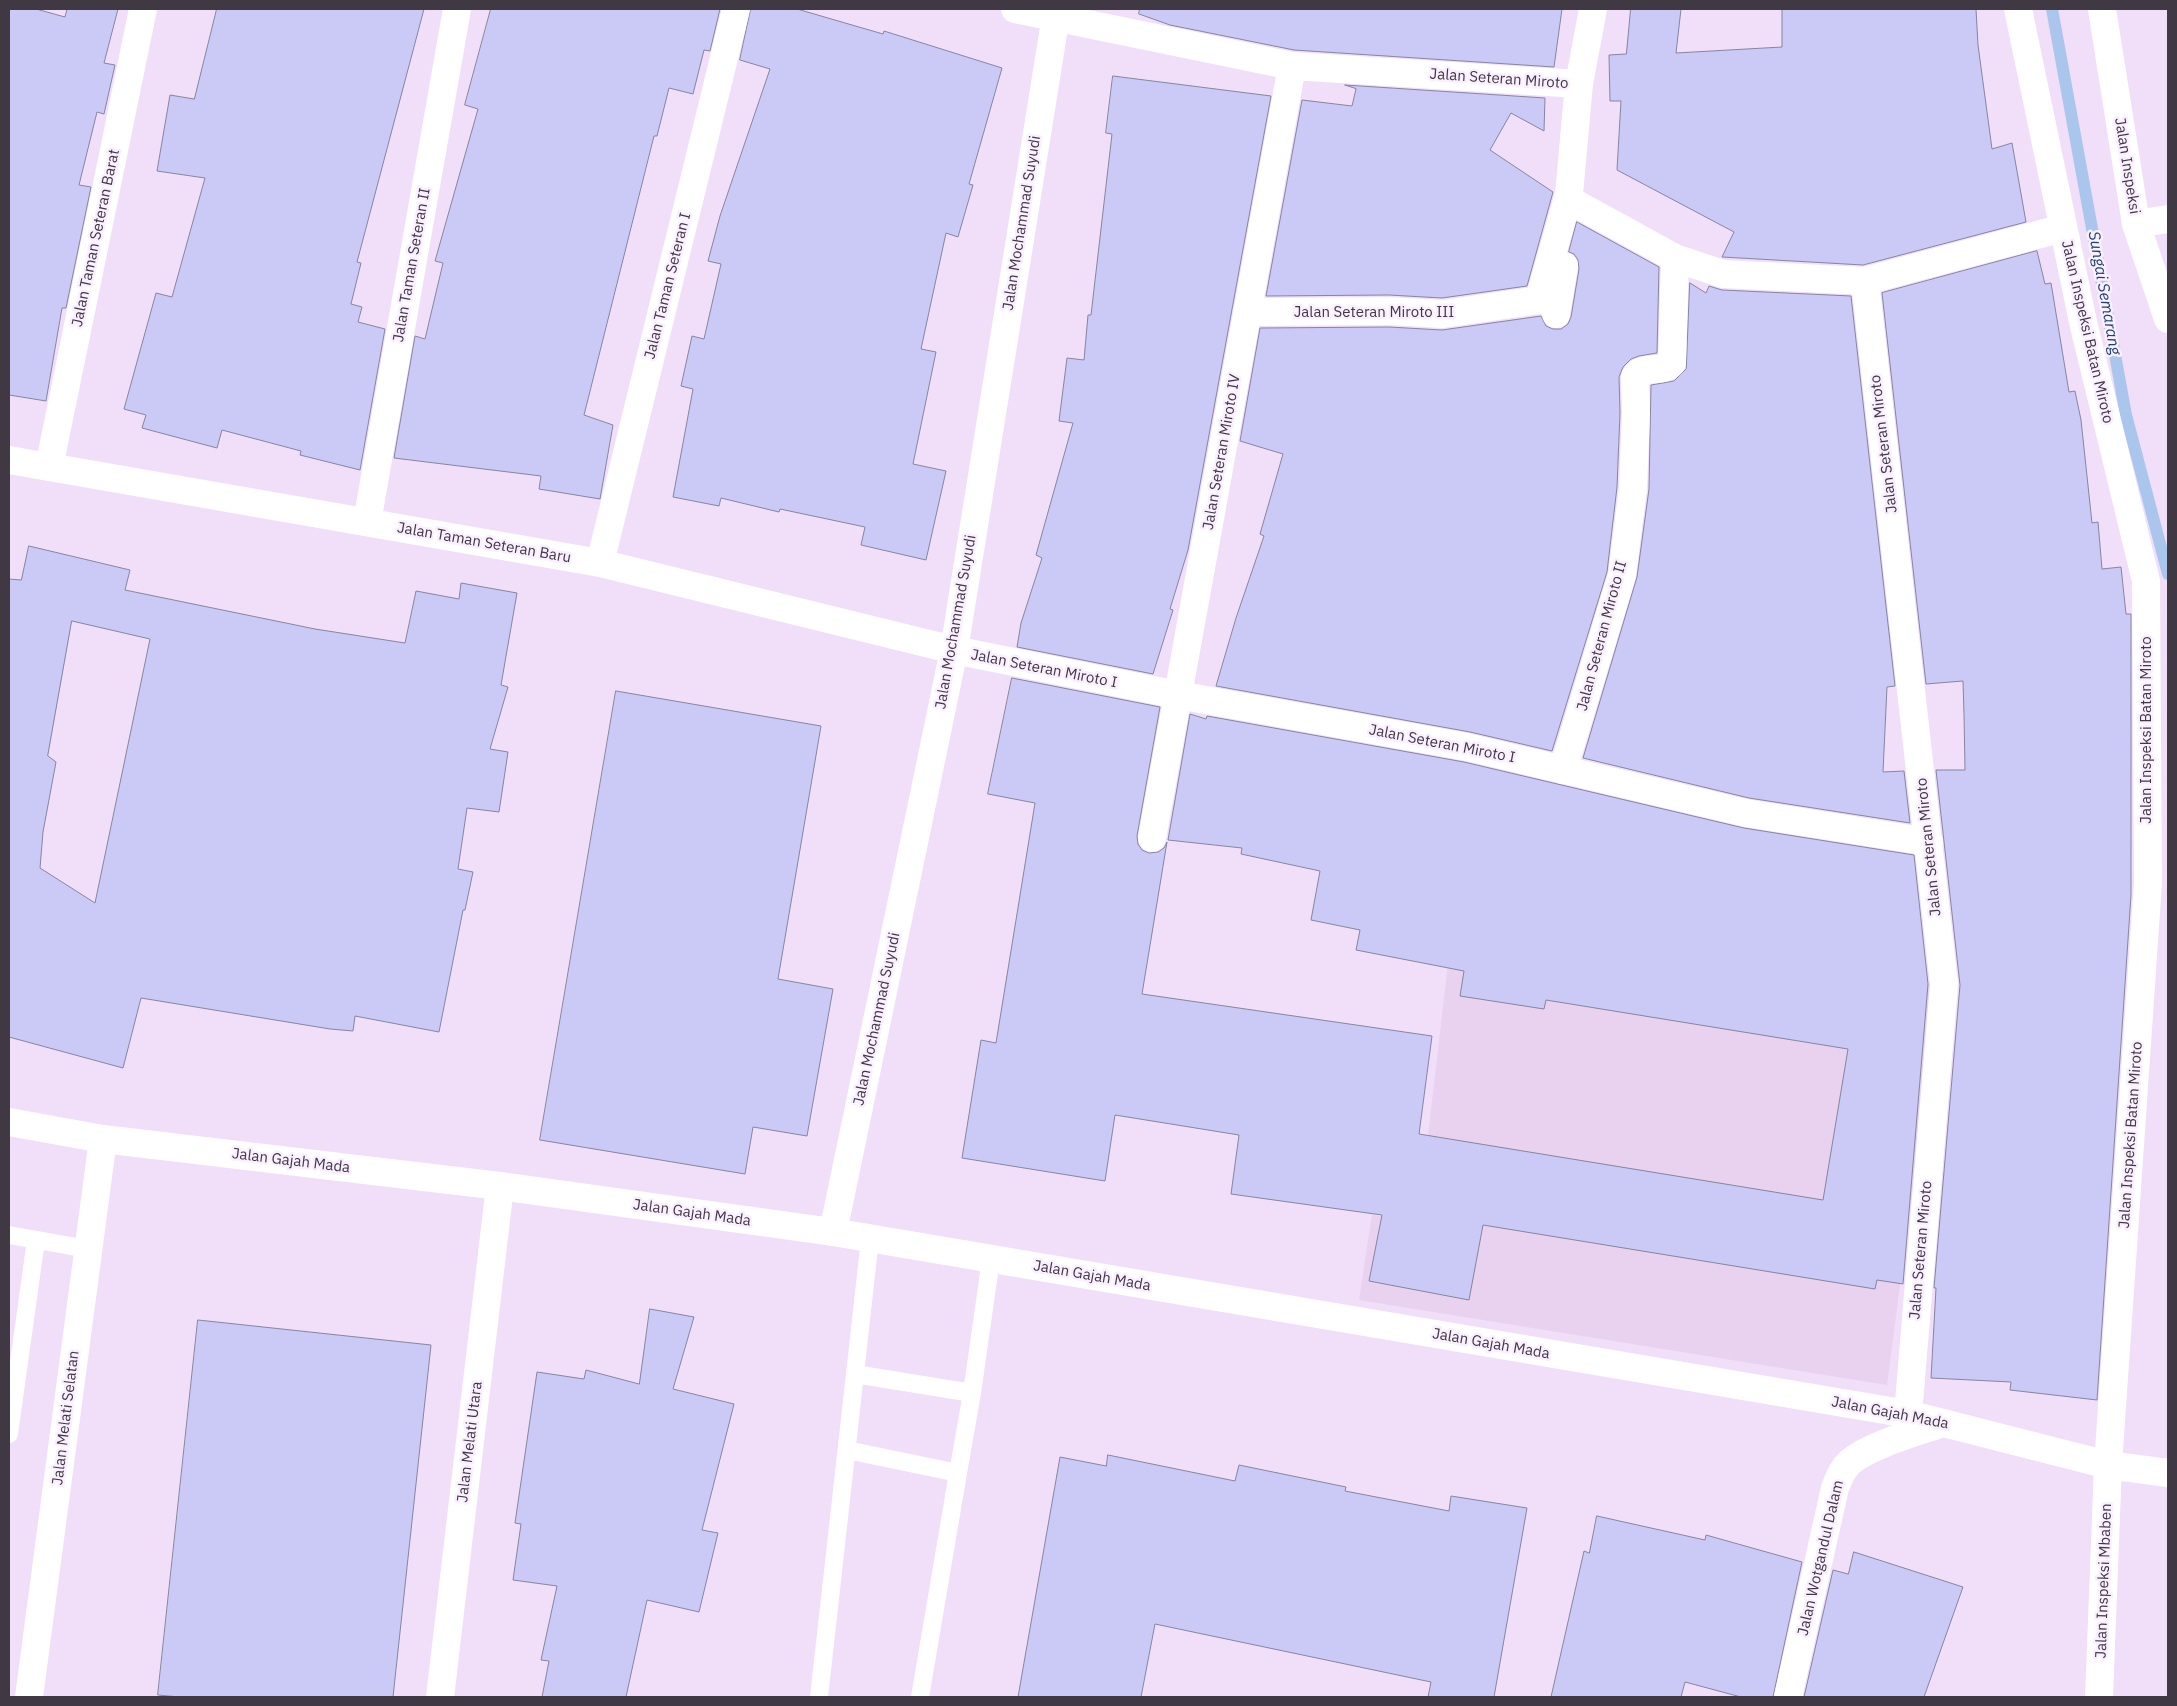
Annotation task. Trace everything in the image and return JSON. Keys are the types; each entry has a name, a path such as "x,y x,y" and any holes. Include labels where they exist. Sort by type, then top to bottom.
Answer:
{"street":[{"name":"Jalan Taman Seteran Barat","path":"49,467 143,9"},
{"name":"Jalan Taman Seteran II","path":"367,522 457,9"},
{"name":"Jalan Taman Seteran I","path":"600,564 736,9"},
{"name":"Jalan Seteran Miroto","path":"1015,9 1056,13 1292,66 1579,84 1574,200"},
{"path":"1579,84 1593,9"},
{"name":"Jalan Inspeksi Batan Miroto","path":"2018,9 2083,322 2146,581 2148,882 2111,1465"},
{"name":"Jalan Inspeksi","path":"2102,9 2136,224 2168,319"},
{"name":"Jalan Mochammad Suyudi","path":"833,1232 954,650 1056,13"},
{"name":"Jalan Seteran Miroto IV","path":"1152,838 1292,66"},
{"path":"1556,314 1574,200 1675,258 1723,274 1865,281 2063,228"},
{"name":"Jalan Seteran Miroto III","path":"1247,312 1389,311 1444,314 1539,300 1574,200"},
{"path":"2136,224 2168,219"},
{"name":"Jalan Seteran Miroto II","path":"1563,770 1622,575 1632,488 1636,413 1635,377 1640,371 1668,367 1672,363 1675,258"},
{"name":"Jalan Seteran Miroto","path":"1865,281 1944,984 1908,1414"},
{"name":"Jalan Taman Seteran Baru","path":"9,460 600,564 954,650"},
{"name":"Jalan Seteran Miroto I","path":"954,650 1178,696 1467,748 1746,812 1929,842"},
{"name":"Jalan Gajah Mada","path":"9,1122 103,1139 500,1186 833,1232 1908,1414 2111,1465 2168,1473"},
{"name":"Jalan Melati Selatan","path":"29,1697 103,1139"},
{"name":"Jalan Melati Utara","path":"440,1697 500,1186"},
{"name":"Jalan Wotgandul Dalam","path":"1788,1697 1835,1488 1840,1476 1851,1461 1872,1449 1943,1422"},
{"name":"Jalan Inspeksi Mbaben","path":"2099,1697 2111,1465"}],"lane":[{"path":"9,1235 88,1249"},
{"path":"819,1697 870,1239"},
{"path":"9,1434 36,1240"},
{"path":"920,1697 972,1393 991,1259"},
{"path":"855,1374 972,1393"},
{"path":"847,1450 958,1472"}],"shaded area":[{"path":"1457,886 1580,921 1939,986 1887,1385 1359,1300 1372,1215 1416,1221 1427,1145"}],"building":[{"path":"9,9 36,9 65,17 67,9 118,9 104,63 115,65 104,114 97,112 79,185 91,187 66,308 62,308 46,401 9,395"},
{"path":"217,9 424,9 357,262 361,263 351,304 362,307 358,322 385,329 360,470 300,455 301,451 222,430 217,448 142,428 146,415 124,409 156,293 172,297 205,178 157,171 170,95 194,99"},
{"path":"491,9 720,9 710,51 704,50 693,94 669,88 657,136 654,136 584,415 613,425 600,499 539,489 541,476 394,458 415,336 425,339 443,263 435,261 478,109 465,105"},
{"path":"751,9 797,9 883,34 884,31 1002,68 969,184 973,185 958,237 946,233 921,349 936,352 913,464 946,471 926,560 861,545 865,527 780,509 779,512 721,498 719,506 673,497 693,389 681,386 692,336 704,339 721,264 708,261 720,216 770,69 740,60"},
{"path":"1140,9 1562,9 1554,67 1294,50 1170,25 1139,14"},
{"path":"1631,9 1681,9 1676,53 1782,47 1782,9 1976,9 1978,45 1992,149 2012,143 2026,222 1863,265 1722,257 1734,232 1617,170 1621,101 1610,101 1609,55 1626,54"},
{"path":"1113,76 1271,96 1188,550 1170,609 1173,610 1153,674 1017,647 1021,623 1042,558 1036,555 1073,423 1059,421 1067,358 1084,360 1088,315 1091,315 1112,134 1106,133"},
{"path":"1345,85 1545,98 1544,131 1511,113 1490,150 1553,192 1527,286 1442,298 1389,295 1266,296 1302,100 1352,106 1356,89"},
{"path":"1577,222 1659,267 1657,353 1631,359 1623,367 1619,377 1620,413 1617,487 1607,572 1552,751 1470,732 1216,686 1236,618 1264,536 1260,534 1283,454 1240,441 1260,328 1389,327 1442,330 1541,316 1546,326 1553,329 1561,329 1568,324 1571,317 1579,269 1578,260 1574,254 1569,252"},
{"path":"2037,251 2045,284 2051,283 2069,392 2075,391 2081,420 2092,523 2098,522 2102,569 2121,567 2126,614 2131,614 2131,895 2097,1400 2010,1390 2011,1382 1931,1378 1936,1288 1934,1288 1960,985 1936,770 1965,770 1963,681 1926,684 1882,293"},
{"path":"1690,283 1706,293 1709,286 1722,290 1851,296 1895,686 1887,687 1883,772 1904,771 1910,823 1749,798 1583,758 1637,577 1649,489 1651,385 1674,381 1686,369"},
{"path":"29,546 130,570 125,590 315,629 405,643 416,591 459,599 461,583 517,593 501,685 508,687 490,749 508,752 499,812 467,808 458,869 473,872 465,910 463,910 439,1032 355,1016 353,1031 330,1029 141,998 123,1068 9,1037 9,579 21,580","holes":["72,621 150,639 95,903 40,868 43,832 56,762 48,756"]},
{"path":"1012,678 1160,707 1137,836 1138,844 1142,850 1149,853 1158,852 1164,848 1167,842 1142,994 1432,1036 1419,1134 1823,1200 1848,1049 1546,1000 1544,1009 1460,996 1464,971 1356,950 1360,930 1311,920 1320,871 1241,854 1242,848 1168,840 1190,714 1206,719 1207,716 1464,762 1744,828 1914,855 1928,984 1903,1284 1877,1280 1875,1289 1483,1225 1469,1300 1369,1281 1382,1215 1231,1194 1239,1135 1115,1115 1105,1181 962,1158 981,1040 996,1043 1035,803 988,794"},
{"path":"616,691 821,726 778,979 833,989 807,1136 753,1127 745,1174 540,1140"},
{"path":"650,1309 694,1317 673,1389 734,1404 702,1530 718,1533 699,1612 647,1600 626,1697 542,1697 549,1661 541,1660 557,1586 513,1580 521,1524 515,1523 537,1372 584,1379 586,1370 639,1384"},
{"path":"198,1320 431,1345 393,1697 179,1697 158,1695"},
{"path":"1108,1455 1235,1481 1239,1465 1346,1487 1345,1491 1449,1511 1451,1496 1527,1508 1494,1697 1428,1697 1431,1682 1155,1624 1141,1697 1018,1697 1060,1457 1106,1466"},
{"path":"1597,1516 1705,1540 1706,1535 1802,1562 1773,1697 1741,1697 1685,1682 1681,1697 1551,1697 1584,1551 1589,1553"},
{"path":"1854,1552 1963,1587 1924,1697 1804,1697 1833,1570 1848,1574"}],"waterway":[{"name":"Sungai Semarang","path":"2052,9 2126,415 2168,574"}]}
